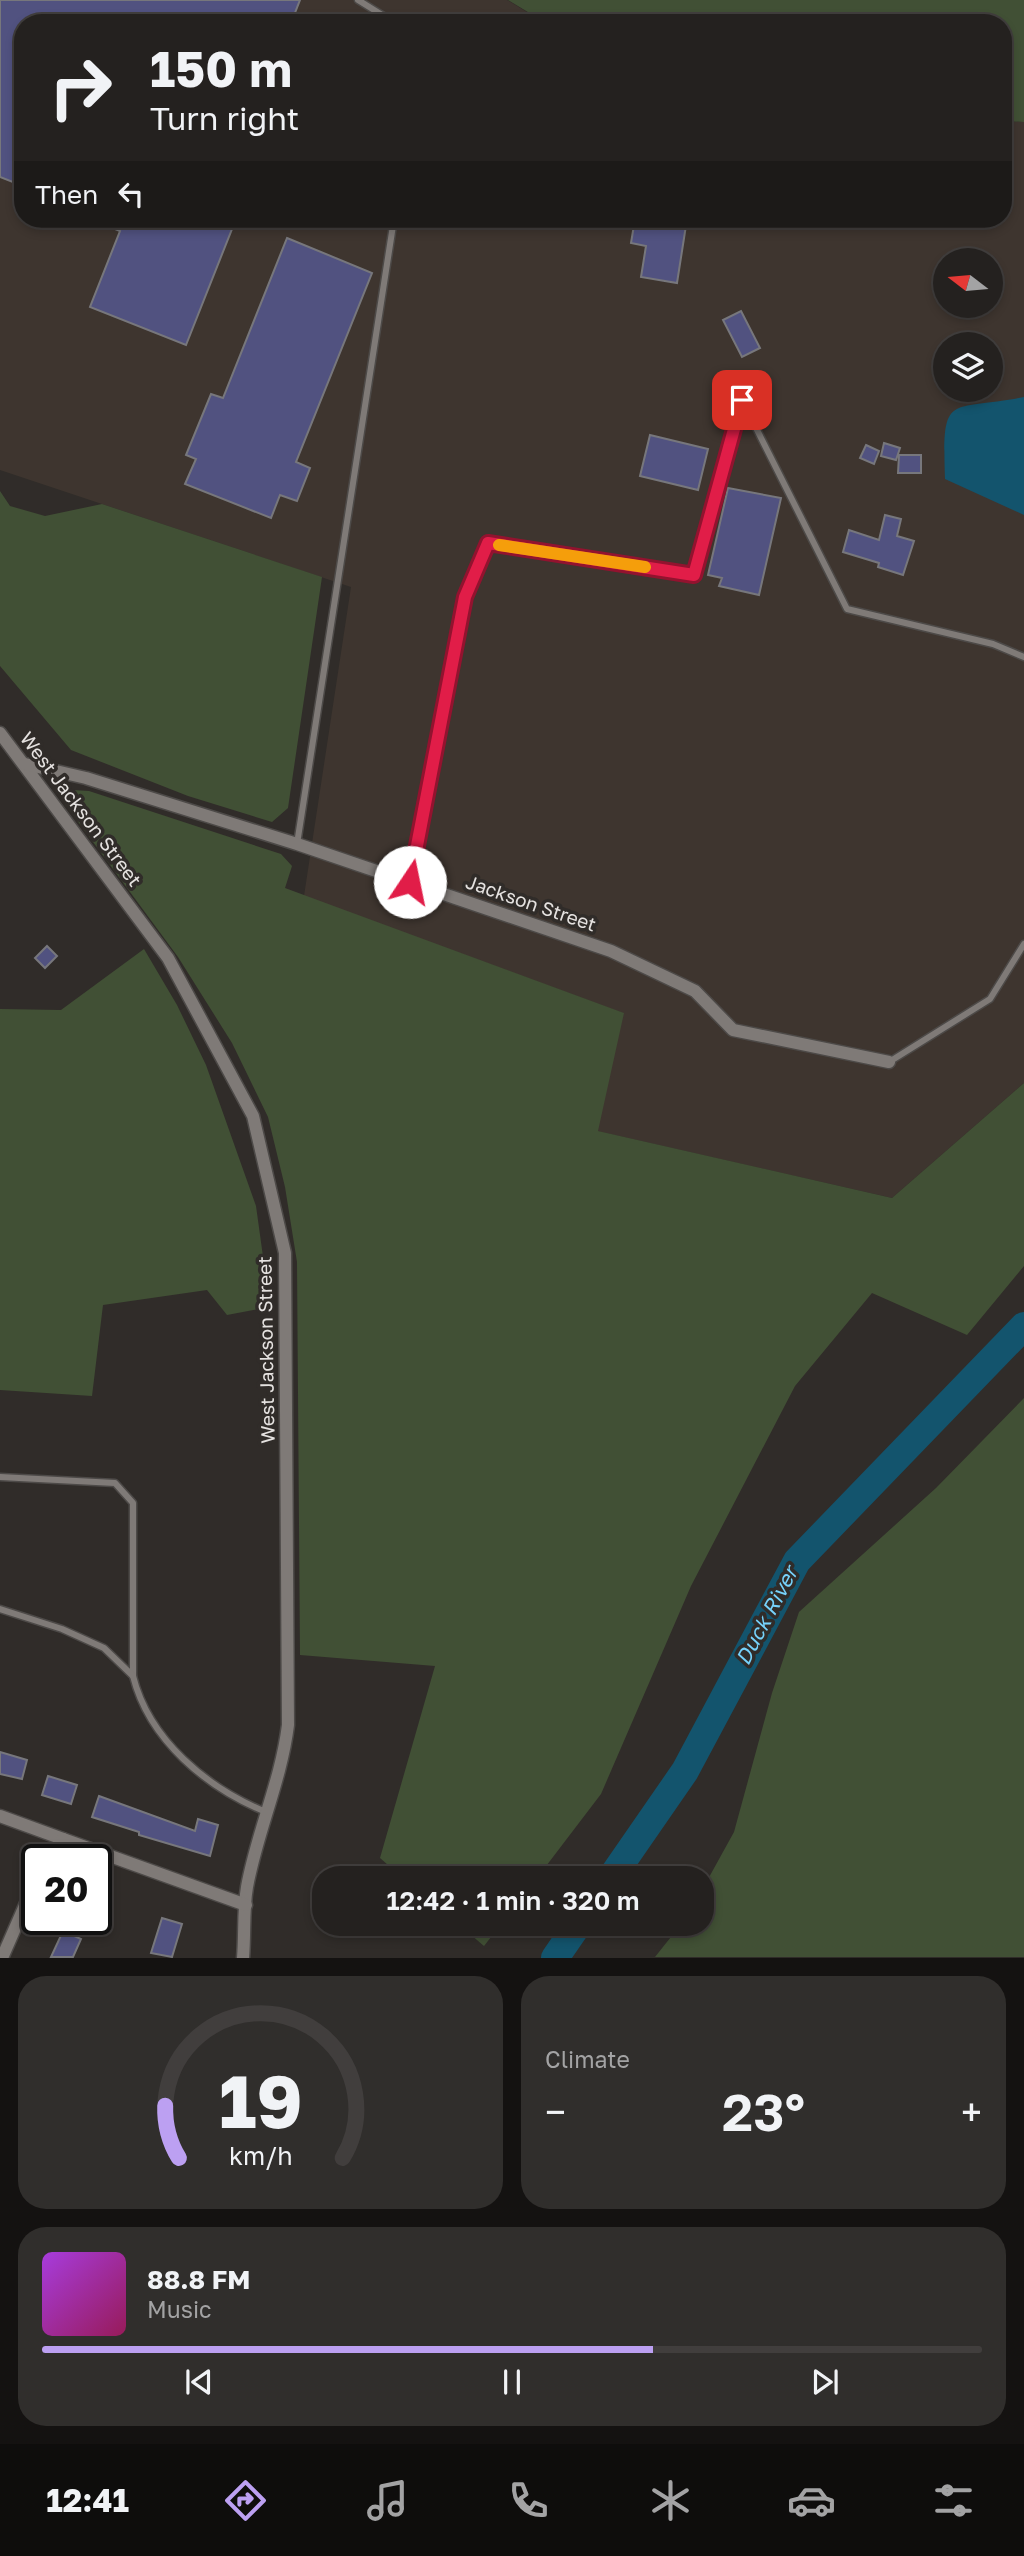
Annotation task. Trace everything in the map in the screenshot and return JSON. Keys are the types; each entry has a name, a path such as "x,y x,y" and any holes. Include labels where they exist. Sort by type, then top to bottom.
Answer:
{"street":[{"name":"West Jackson Street","path":"0,733 168,958 253,1116 282,1241 285,1267 288,1725 283,1762 266,1812 246,1905 243,1958"},
{"name":"Jackson Street","path":"25,764 86,778 297,844 611,951 695,990 733,1030 889,1062"},
{"path":"0,1816 246,1905"},
{"path":"59,1844 63,1839"},
{"path":"2,1958 21,1915"}],"lane":[{"path":"358,0 381,14"},
{"path":"297,844 393,228"},
{"path":"410,882 465,597 488,543 694,575 742,400 848,609 993,645 1024,657"},
{"path":"889,1062 990,999 1024,944"},
{"path":"0,1477 115,1483 133,1503 133,1676 145,1710 155,1728 178,1753 221,1789 266,1812"},
{"path":"0,1609 62,1629 104,1648 133,1676"}],"shaded area":[{"path":"0,0 507,0 530,14 14,14 14,228 1012,228 1012,121 1024,122 1024,1083 892,1198 597,1131 623,1013 304,896 351,587 0,470"}],"green space":[{"path":"508,0 1024,0 1024,122 1012,121 1012,14 531,14"},
{"path":"0,491 10,506 45,516 102,504 322,577 288,808 272,822 188,796 71,750 0,666"},
{"path":"73,790 89,791 281,854 292,866 285,888 624,1013 598,1131 892,1198 1024,1083 1024,1266 967,1335 872,1293 795,1386 691,1586 601,1794 546,1866 389,1866 380,1858 435,1666 300,1655 297,1262 285,1187 268,1117 232,1043 178,957 65,804"},
{"path":"144,949 177,1005 206,1065 256,1206 270,1307 227,1315 207,1290 103,1305 92,1396 0,1390 0,1009 61,1010"},
{"path":"1024,1398 1024,1957 655,1957 672,1936 714,1936 714,1868 734,1832 772,1693 799,1612 936,1488"},
{"path":"472,1936 492,1936 484,1946"}],"water":[{"path":"1024,397 1024,515 945,479 945,431 949,418 955,410 965,406"}],"building":[{"path":"0,0 300,0 295,14 14,14 14,182 0,177"},
{"path":"113,228 232,228 186,345 90,307 120,231"},
{"path":"634,228 686,228 677,283 641,277 646,246 631,243"},
{"path":"287,238 372,273 296,462 310,468 297,501 280,495 271,518 185,484 196,459 186,455 211,394 223,398"},
{"path":"741,311 760,348 742,357 723,320"},
{"path":"650,435 708,449 698,490 640,476"},
{"path":"884,443 900,448 896,460 881,456"},
{"path":"866,445 879,451 874,464 860,458"},
{"path":"899,455 921,455 921,473 898,473"},
{"path":"728,488 781,498 759,595 719,586 722,578 708,575"},
{"path":"885,515 901,519 897,536 914,541 903,575 878,567 879,563 843,552 849,530 879,540"},
{"path":"47,946 57,956 45,968 35,958"},
{"path":"0,1752 27,1760 22,1779 0,1774"},
{"path":"48,1776 77,1785 71,1804 42,1795"},
{"path":"99,1796 195,1831 198,1819 218,1825 210,1856 139,1835 139,1832 92,1817"},
{"path":"162,1918 182,1924 172,1957 151,1953"},
{"path":"61,1935 72,1935 81,1939 73,1957 51,1957"}],"waterway":[{"name":"Duck River","path":"619,1866 685,1771 797,1561 1024,1326"},
{"name":"Duck River","path":"555,1958 570,1936"}],"slow traffic":[{"path":"499,545 645,567"}],"route":[{"path":"410,882 465,597 488,543 694,575 742,400"}]}
